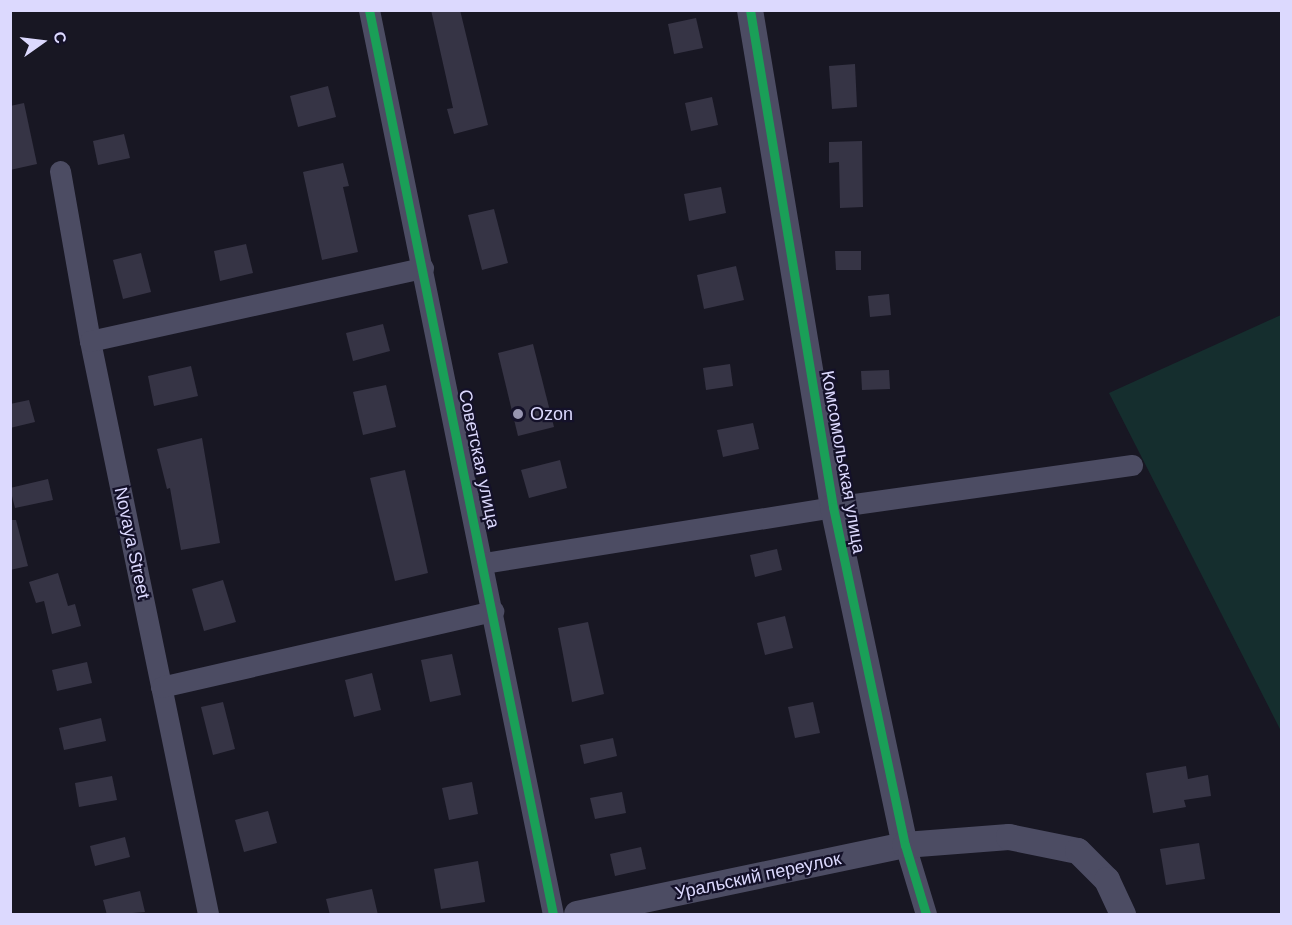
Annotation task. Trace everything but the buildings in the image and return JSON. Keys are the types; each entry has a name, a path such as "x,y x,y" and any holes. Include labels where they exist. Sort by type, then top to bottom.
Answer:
{"street":[{"name":"Советская улица","path":"369,10 484,563 553,915"},
{"name":"Комсомольская улица","path":"750,10 833,507 904,845 926,915"},
{"name":"Novaya Street","path":"60,171 90,341 208,915"},
{"path":"90,341 423,268"},
{"path":"484,563 833,507 1132,465"},
{"path":"161,687 493,611"},
{"name":"Уральский переулок","path":"577,915 904,845 1009,837 1078,852 1107,880 1123,915"}],"green space":[{"path":"1281,315 1281,731 1109,393"}],"cycle path":[{"path":"369,10 553,914"},
{"path":"750,10 833,507 905,845 926,914"}],"place":[{"name":"Ozon","path":"518,414"}]}
